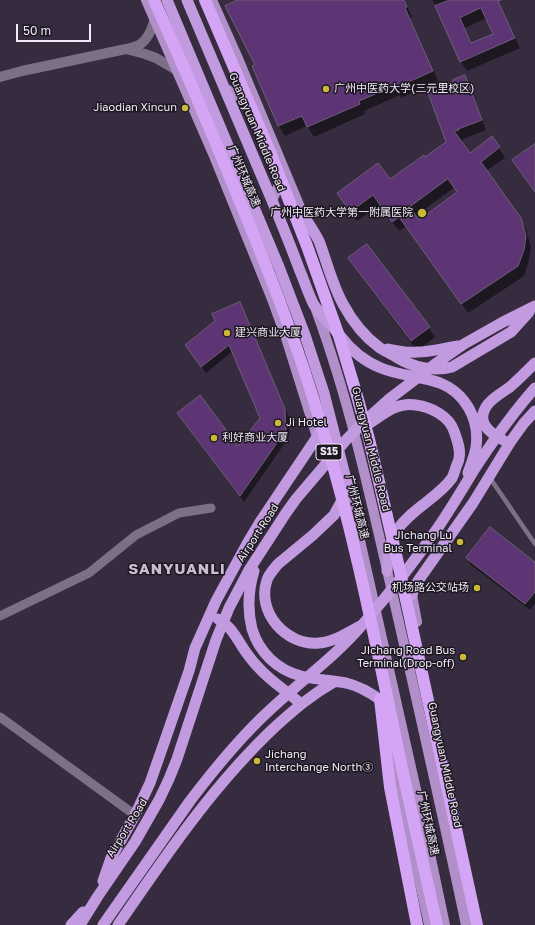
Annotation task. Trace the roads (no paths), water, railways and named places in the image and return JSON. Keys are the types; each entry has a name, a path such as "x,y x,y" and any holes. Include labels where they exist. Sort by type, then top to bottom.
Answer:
{"highway":[{"name":"广州环城高速","path":"154,0 171,36 250,225 289,324 324,432 357,560 437,925"},
{"path":"167,0 279,267 307,342 324,393 348,487 334,515 273,569 268,578 266,587 267,606 275,624 287,635 298,641 307,643 327,642 362,625"},
{"name":"Guangyuan Middle Road","path":"187,0 314,304"},
{"path":"205,0 268,147 307,246 336,329 357,396 369,439 398,563 480,924"},
{"path":"302,212 320,266 336,305 350,327 374,344 388,350 401,352 433,351 464,344"},
{"path":"302,212 318,240 340,297 351,318 380,348 404,362 426,368 444,369 452,366 511,332 535,306"},
{"path":"314,304 343,340 373,365 392,372 440,383 450,388 468,407 475,426 476,448 469,471 449,511"},
{"name":"Airport Road","path":"80,925 135,842 159,800 178,759 214,645 226,614 249,570 296,500 347,439 388,400 432,366 464,344 535,306"},
{"path":"511,441 503,440 493,435 484,425 482,420 483,414 488,404 535,363"},
{"path":"103,925 199,789 232,749 265,714 340,648 362,625 422,551 494,440 514,412 535,388"},
{"path":"71,925 98,896 111,858 150,783 189,672 195,648 216,602 252,535 321,429 324,411 324,393"},
{"path":"347,439 384,414 402,405 408,404 431,409 443,415 453,427 459,445 459,458 453,476 446,485 410,514 394,535 390,547 387,571"},
{"path":"412,596 418,581 473,503 511,441 535,411"},
{"path":"264,549 254,572 250,586 249,606 250,620 254,636 261,649 272,661 289,672 301,676 347,684 372,694 382,701"},
{"path":"210,614 226,623 248,656 259,668 301,704"},
{"path":"374,636 390,787 417,925"},
{"path":"118,925 194,819 238,764 258,742 301,704 321,689 334,682"}],"main road":[{"path":"146,0 214,156 272,299 286,338 317,437"},
{"path":"155,19 160,0"},
{"path":"212,0 259,107 302,212"},
{"path":"178,71 197,88 212,107"},
{"path":"224,88 259,107"},
{"path":"214,156 246,188"},
{"path":"272,201 285,170"},
{"path":"252,248 279,267"},
{"name":"Guangyuan Middle Road","path":"314,304 345,398 369,492 442,811 466,925"},
{"path":"348,487 405,738 445,925"},
{"path":"412,596 419,636 480,924"},
{"path":"412,596 406,653 429,680 423,728"},
{"path":"382,701 405,738"},
{"path":"382,701 429,925"},
{"path":"442,811 461,832"},
{"path":"412,848 422,816"},
{"path":"425,907 441,925"}],"street":[{"path":"0,77 35,67 126,49 139,45 150,33 155,19"},
{"path":"126,49 156,58 178,71"},
{"path":"0,616 89,573 136,535 179,513 211,508"},
{"path":"0,717 135,814"}],"lane":[{"path":"489,476 535,544"}],"place":[{"name":"广州中医药大学(三元里校区)","path":"326,89"},
{"name":"Jiaodian Xincun","path":"185,108"},
{"name":"广州中医药大学第一附属医院","path":"422,213"},
{"name":"建兴商业大厦","path":"227,333"},
{"name":"Ji Hotel","path":"278,423"},
{"name":"利好商业大厦","path":"214,438"},
{"name":"JIchang Lu Bus Terminal","path":"460,542"},
{"name":"机场路公交站场","path":"477,588"},
{"name":"JIchang Road Bus Terminal(Drop-off)","path":"463,657"},
{"name":"Jichang Interchange North③","path":"257,761"}],"district":[{"name":"SANYUANLI","path":"177,569"}]}
